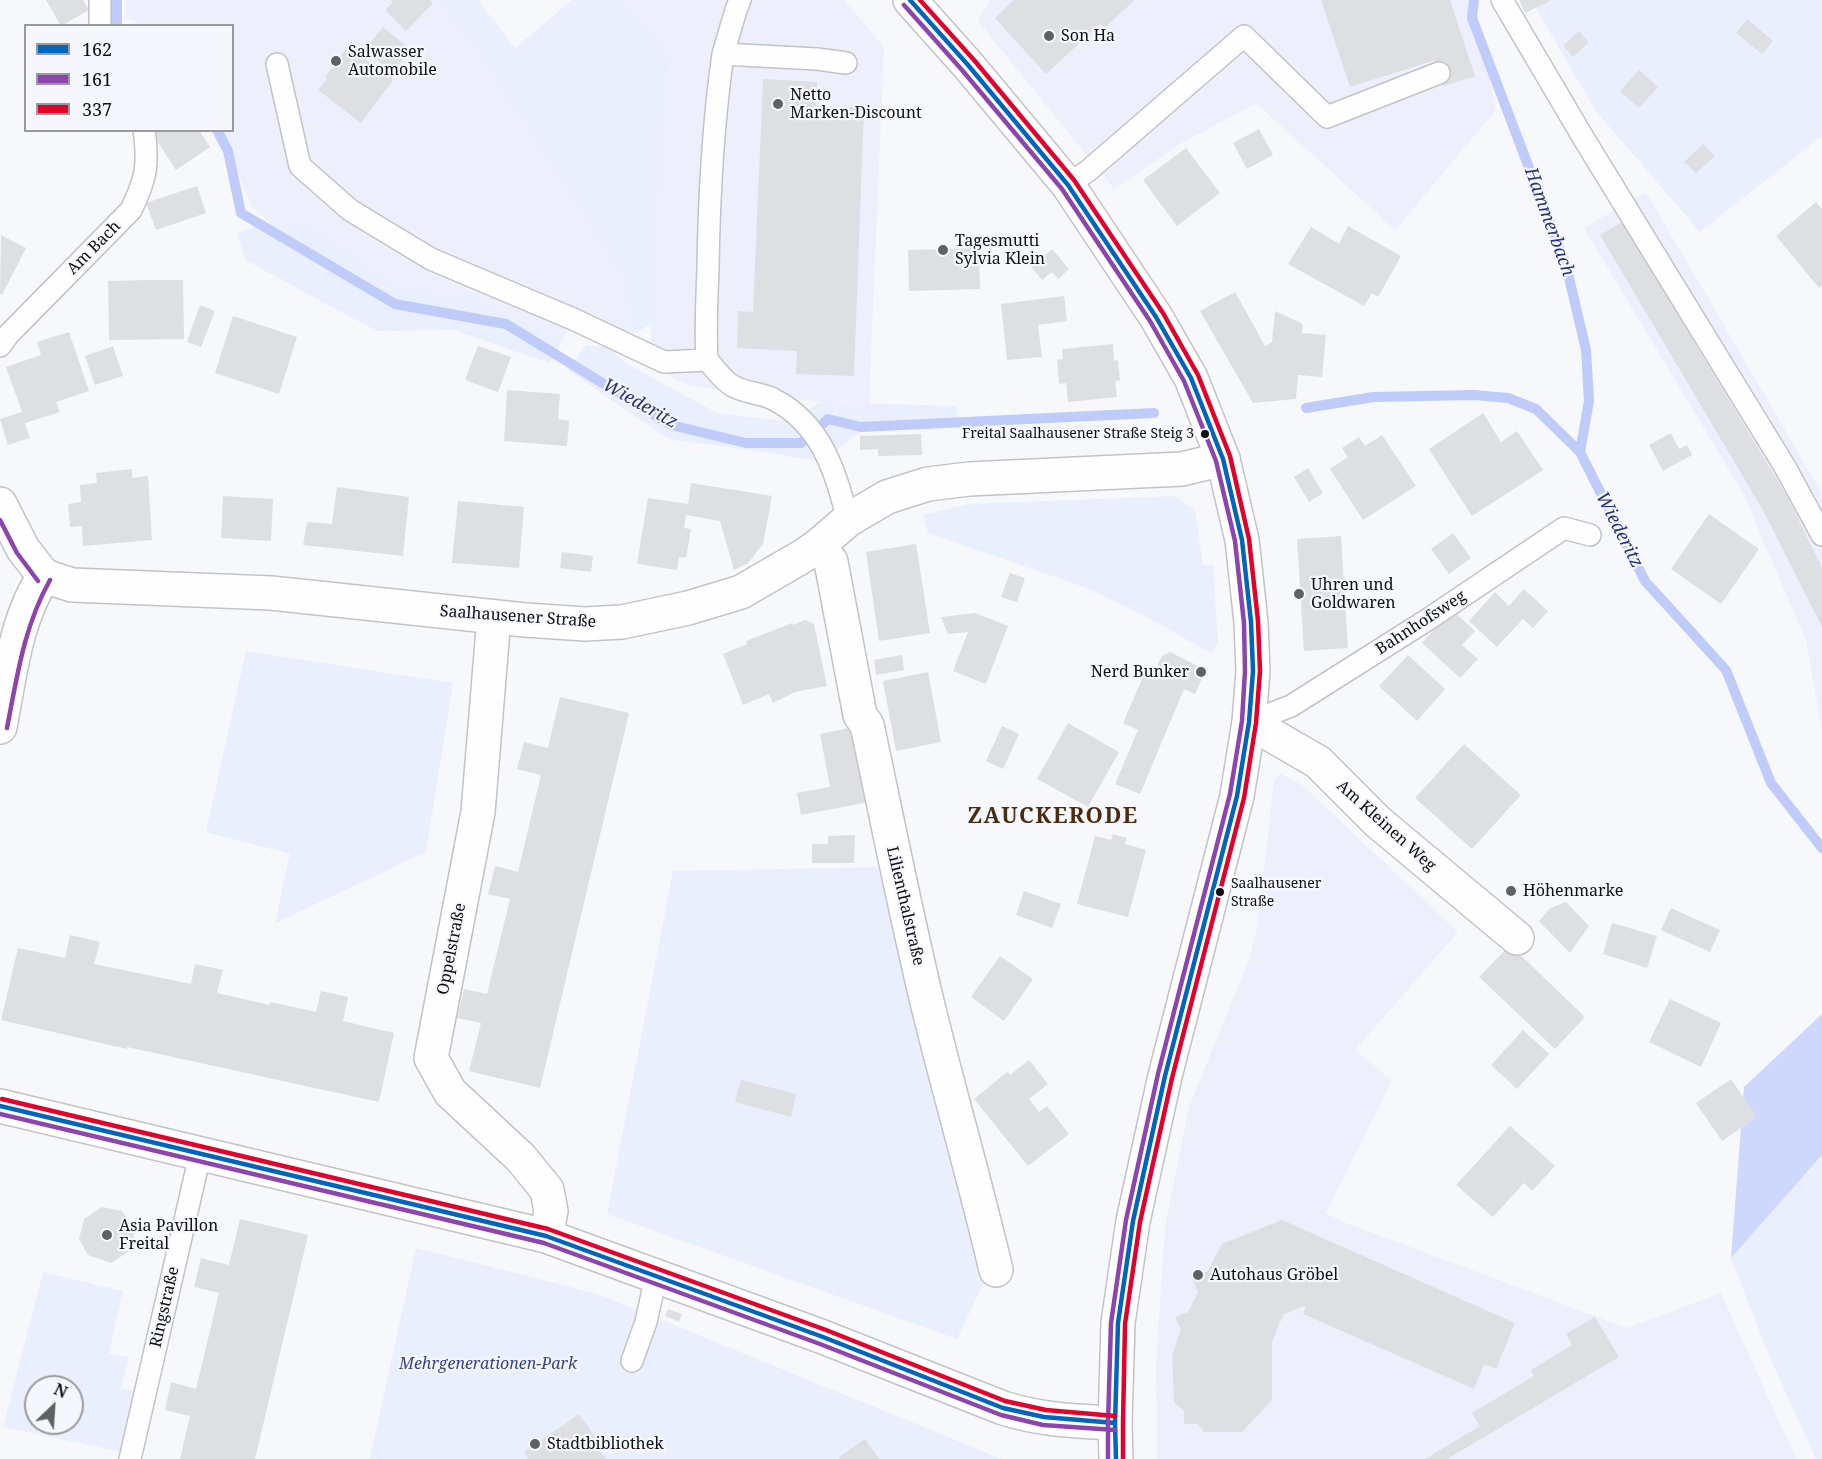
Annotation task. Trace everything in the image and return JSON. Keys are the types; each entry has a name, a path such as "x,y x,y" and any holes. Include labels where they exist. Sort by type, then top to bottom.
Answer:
{"street":[{"path":"910,0 968,65 1068,185 1146,300 1191,378 1223,459 1240,528 1251,622 1253,671 1250,722 1237,796 1165,1077 1133,1221 1119,1317 1116,1459"},
{"name":"Saalhausener Straße","path":"44,576 72,585 271,593 494,617 585,624 622,622 688,608 741,592 819,545 848,520 887,496 928,484 969,479 1182,469 1223,459"},
{"path":"0,504 23,549 44,576 36,588 22,623 0,727"},
{"name":"Lilienthalstraße","path":"819,545 831,562 860,716 867,725 895,866 996,1269"},
{"name":"Oppelstraße","path":"494,617 478,812 431,1058 450,1092 521,1158 547,1190 551,1211 546,1236"},
{"name":"Am Kleinen Weg","path":"1250,722 1318,762 1378,822 1517,938"},
{"path":"0,1106 546,1236 1025,1415 1053,1420 1115,1423"}],"lane":[{"path":"100,0 100,24"},
{"path":"740,0 723,54 716,103 709,206 705,326 707,360 732,386 772,399 806,422 822,445 834,470 848,520"},
{"path":"1502,0 1584,139 1785,467 1822,534"},
{"path":"1068,185 1089,171 1244,36 1327,117 1439,73"},
{"path":"723,54 817,59 846,63"},
{"path":"277,64 300,166 350,210 430,259 573,319 664,362 707,360"},
{"name":"Am Bach","path":"0,346 8,335 130,210 143,185 147,159 144,132"},
{"name":"Bahnhofsweg","path":"1250,722 1291,706 1427,620 1564,528 1590,535"},
{"name":"Ringstraße","path":"130,1459 200,1155"},
{"path":"632,1361 646,1323 656,1276"}],"shaded area":[{"path":"125,0 435,0 481,60 622,278 632,336 577,309 561,343 550,332 477,298 395,283 312,224 269,222 252,207 221,132 234,132 234,24 136,24 135,20 125,19"},
{"path":"626,0 844,0 884,47 869,403 821,402 689,386 649,365 667,79 673,57"},
{"path":"990,0 1474,0 1496,110 1395,230 1256,103 1180,144 1114,189 978,21"},
{"path":"1646,192 1822,493 1822,731 1806,641 1743,493 1584,228"},
{"path":"1281,774 1302,785 1458,932 1355,1050 1392,1081 1326,1213 1338,1220 1627,1328 1721,1293 1796,1459 1157,1459 1156,1363 1165,1227 1189,1107 1250,957 1258,923 1274,780"},
{"path":"1822,1014 1822,1155 1731,1258 1744,1087"}],"green space":[{"path":"435,0 478,0 515,48 572,0 626,0 673,57 667,79 652,323 632,336 622,278 481,60"},
{"path":"1519,0 1822,0 1822,136 1700,232 1595,110 1536,8"},
{"path":"269,222 312,224 395,283 477,298 550,332 561,343 549,363 454,330 377,331 245,260 237,233"},
{"path":"586,345 607,347 627,364 717,413 785,421 821,402 956,406 958,426 860,432 821,462 668,439 568,370"},
{"path":"1175,496 1195,510 1203,565 1213,565 1218,642 1212,654 1147,617 1087,588 928,533 923,515 970,504"},
{"path":"246,651 453,683 426,852 275,923 290,854 206,832"},
{"path":"887,867 985,1280 957,1339 607,1214 673,871"},
{"path":"1822,1155 1822,1459 1816,1459 1768,1353 1731,1258"},
{"name":"Mehrgenerationen-Park","path":"416,1248 598,1294 1002,1459 370,1459"},
{"path":"43,1272 123,1291 109,1353 129,1357 121,1388 139,1392 122,1452 41,1435 84,1435 84,1375 24,1375 24,1431 3,1427"}],"building":[{"path":"46,0 83,0 89,10 64,24 60,24"},
{"path":"391,0 430,0 433,3 406,31 385,10 393,2"},
{"path":"1014,0 1135,0 1104,28 1100,24 1046,74 995,18"},
{"path":"1321,0 1450,0 1475,76 1444,86 1435,60 1350,87"},
{"path":"1519,0 1552,0 1525,13"},
{"path":"1747,19 1773,41 1762,54 1736,33"},
{"path":"383,27 411,50 392,72 364,50"},
{"path":"1579,31 1589,42 1573,57 1563,46"},
{"path":"348,46 393,80 361,123 318,90"},
{"path":"1639,70 1658,87 1639,108 1620,91"},
{"path":"763,79 817,82 816,106 864,108 854,376 796,374 797,351 737,348 738,311 753,312"},
{"path":"1259,129 1273,155 1247,169 1233,143"},
{"path":"151,132 200,132 210,147 176,170"},
{"path":"1703,144 1715,156 1696,173 1684,162"},
{"path":"1186,148 1220,193 1177,226 1143,180"},
{"path":"197,186 206,213 156,230 146,203"},
{"path":"1816,202 1822,209 1822,286 1819,288 1776,236"},
{"path":"1622,222 1789,500 1822,568 1822,627 1764,512 1600,235"},
{"path":"1348,226 1401,256 1378,297 1372,293 1364,306 1288,264 1311,227 1339,244"},
{"path":"1,235 26,248 2,295 0,294"},
{"path":"979,248 980,289 909,291 908,250"},
{"path":"1052,249 1069,269 1058,279 1052,272 1042,280 1026,261 1037,252 1042,258"},
{"path":"183,280 184,339 109,340 108,281"},
{"path":"1235,292 1265,346 1272,342 1275,311 1303,324 1302,333 1326,335 1322,377 1298,375 1296,399 1253,403 1200,311"},
{"path":"1064,296 1067,321 1038,325 1042,357 1007,360 1001,304"},
{"path":"200,305 215,311 201,347 187,342"},
{"path":"233,316 297,337 279,394 215,373"},
{"path":"69,332 89,391 56,402 60,412 25,423 30,438 8,445 0,419 22,412 6,367 41,355 37,342"},
{"path":"1113,344 1114,361 1118,360 1120,380 1115,381 1117,397 1068,402 1066,383 1059,384 1057,360 1063,359 1062,349"},
{"path":"113,346 123,376 95,385 85,356"},
{"path":"478,346 511,357 498,392 465,380"},
{"path":"507,390 560,394 558,419 569,421 567,446 504,441"},
{"path":"1483,413 1501,442 1517,431 1543,470 1472,516 1429,449"},
{"path":"1671,433 1679,449 1687,445 1692,455 1663,471 1649,445"},
{"path":"921,434 922,455 878,456 878,449 860,450 860,436"},
{"path":"1382,435 1416,486 1363,520 1330,469 1348,457 1342,448 1359,437 1365,446"},
{"path":"1308,468 1323,493 1309,502 1294,477"},
{"path":"132,469 132,478 148,476 152,540 83,546 82,526 70,527 68,504 81,502 80,485 97,483 96,473"},
{"path":"691,483 772,496 763,544 748,563 734,570 720,521 686,515 684,528 691,529 686,558 679,557 677,570 637,564 648,498 688,504"},
{"path":"337,487 409,497 403,556 303,545 307,522 332,524"},
{"path":"223,496 273,499 271,541 221,538"},
{"path":"458,501 524,507 519,568 452,563"},
{"path":"1709,514 1759,549 1721,604 1671,569"},
{"path":"1453,533 1471,558 1449,574 1431,549"},
{"path":"1341,536 1348,648 1304,651 1297,539"},
{"path":"916,544 930,633 879,641 866,552"},
{"path":"562,552 593,556 591,572 560,568"},
{"path":"1010,573 1025,578 1017,602 1001,597"},
{"path":"1524,589 1548,611 1533,628 1523,619 1497,647 1469,621 1495,592 1509,606"},
{"path":"1452,610 1475,631 1462,645 1478,659 1460,678 1422,643"},
{"path":"975,613 1008,626 986,684 953,671 968,632 948,634 941,617"},
{"path":"805,620 814,624 827,686 795,692 773,703 769,694 743,705 723,654 747,644 746,641"},
{"path":"1170,652 1200,667 1203,676 1195,694 1184,689 1140,794 1115,784 1138,730 1123,723 1145,672 1152,676 1162,656"},
{"path":"902,655 904,670 876,675 874,660"},
{"path":"1408,655 1445,689 1417,721 1379,686"},
{"path":"928,672 941,742 896,751 883,681"},
{"path":"560,697 629,713 540,1088 469,1071 481,1023 457,1018 464,989 487,994 510,899 488,894 495,866 518,872 541,775 517,769 524,742 548,748"},
{"path":"1068,723 1119,752 1088,807 1037,779"},
{"path":"1002,726 1019,734 1003,769 986,761"},
{"path":"854,727 869,802 801,815 797,793 830,787 820,734"},
{"path":"1464,744 1521,795 1472,849 1415,798"},
{"path":"1113,834 1127,838 1125,844 1146,850 1128,917 1077,904 1095,836 1111,840"},
{"path":"855,835 854,863 812,863 812,844 828,844 828,836"},
{"path":"1024,891 1061,904 1052,928 1016,915"},
{"path":"1566,902 1589,926 1570,953 1539,921 1550,908"},
{"path":"1671,908 1720,930 1710,952 1661,930"},
{"path":"1612,923 1657,936 1647,968 1603,954"},
{"path":"70,935 100,942 94,964 191,984 195,964 223,970 217,993 270,1005 270,1002 316,1012 321,991 348,997 343,1021 394,1033 379,1102 1,1020 18,948 65,958"},
{"path":"1510,945 1585,1017 1555,1049 1479,977"},
{"path":"1000,956 1033,979 1004,1021 971,997"},
{"path":"1670,999 1721,1023 1701,1067 1649,1042"},
{"path":"1523,1030 1549,1054 1517,1089 1491,1065"},
{"path":"1029,1060 1048,1084 1029,1099 1039,1112 1047,1106 1069,1134 1028,1166 974,1099 1007,1072 1010,1075"},
{"path":"1731,1079 1757,1117 1722,1141 1696,1103"},
{"path":"741,1080 796,1094 791,1117 735,1102"},
{"path":"1510,1126 1555,1166 1532,1191 1524,1183 1493,1217 1456,1185"},
{"name":"Asia Pavillon Freital","path":"102,1207 122,1211 135,1230 131,1250 111,1263 88,1255 79,1239 84,1219"},
{"path":"240,1219 308,1235 255,1459 180,1459 190,1416 165,1410 171,1382 196,1389 219,1293 194,1287 201,1258 229,1265"},
{"path":"1282,1220 1515,1323 1496,1369 1484,1364 1474,1389 1303,1314 1306,1305 1283,1315 1272,1342 1272,1400 1242,1432 1204,1432 1198,1424 1184,1424 1184,1411 1174,1402 1172,1355 1181,1330 1175,1317 1188,1312 1198,1292 1191,1276 1207,1272 1222,1244"},
{"path":"668,1309 682,1314 679,1322 665,1316"},
{"path":"1595,1317 1619,1357 1447,1459 1425,1459 1480,1426 1472,1413 1534,1376 1531,1370 1572,1345 1566,1334"},
{"path":"579,1414 599,1442 596,1445 606,1459 528,1459 524,1452"},
{"path":"865,1439 879,1459 840,1459 839,1457"}],"waterway":[{"name":"Wiederitz","path":"117,0 117,24"},
{"name":"Hammerbach","path":"1474,0 1472,18 1566,265 1586,350 1589,401 1580,452"},
{"name":"Wiederitz","path":"218,132 228,151 241,213 395,304 506,324 671,425 746,443 801,443 828,419 861,427 1154,413"},
{"name":"Wiederitz","path":"1306,408 1373,397 1474,395 1508,398 1536,409 1580,452 1645,581 1726,670 1771,783 1822,848"}],"transit line":[{"name":"162","path":"910,0 968,65 1068,185 1156,317 1191,378 1223,459 1242,540 1251,622 1253,671 1249,722 1237,796 1165,1076 1133,1221 1118,1323 1116,1459"},
{"name":"337","path":"920,0 974,60 1074,180 1163,313 1198,375 1230,456 1249,539 1258,621 1260,671 1256,723 1244,798 1172,1078 1140,1222 1125,1324 1123,1459"},
{"name":"161","path":"904,5 1062,189 1150,321 1184,381 1216,461 1235,541 1244,623 1245,671 1242,721 1230,794 1158,1074 1126,1220 1111,1323 1108,1459"},
{"name":"161","path":"0,520 17,553 38,581"},
{"name":"161","path":"7,728 28,634 41,597 50,580"},
{"name":"337","path":"2,1099 548,1229 826,1330 1005,1401 1046,1410 1115,1416"},
{"name":"162","path":"0,1106 546,1236 823,1337 1003,1408 1044,1417 1115,1423"},
{"name":"161","path":"0,1114 544,1243 820,1344 1001,1415 1043,1425 1115,1430"}],"place":[{"name":"Son Ha","path":"1049,36"},
{"name":"Salwasser Automobile","path":"336,61"},
{"name":"Netto Marken-Discount","path":"778,104"},
{"name":"Tagesmutti Sylvia Klein","path":"943,250"},
{"name":"Freital Saalhausener Straße Steig 3","path":"1205,434"},
{"name":"Uhren und Goldwaren","path":"1299,594"},
{"name":"Nerd Bunker","path":"1201,672"},
{"name":"Höhenmarke","path":"1511,891"},
{"name":"Saalhausener Straße","path":"1220,892"},
{"name":"Asia Pavillon Freital","path":"107,1235"},
{"name":"Autohaus Gröbel","path":"1198,1275"},
{"name":"Stadtbibliothek","path":"535,1444"}],"district":[{"name":"ZAUCKERODE","path":"1053,817"}]}
